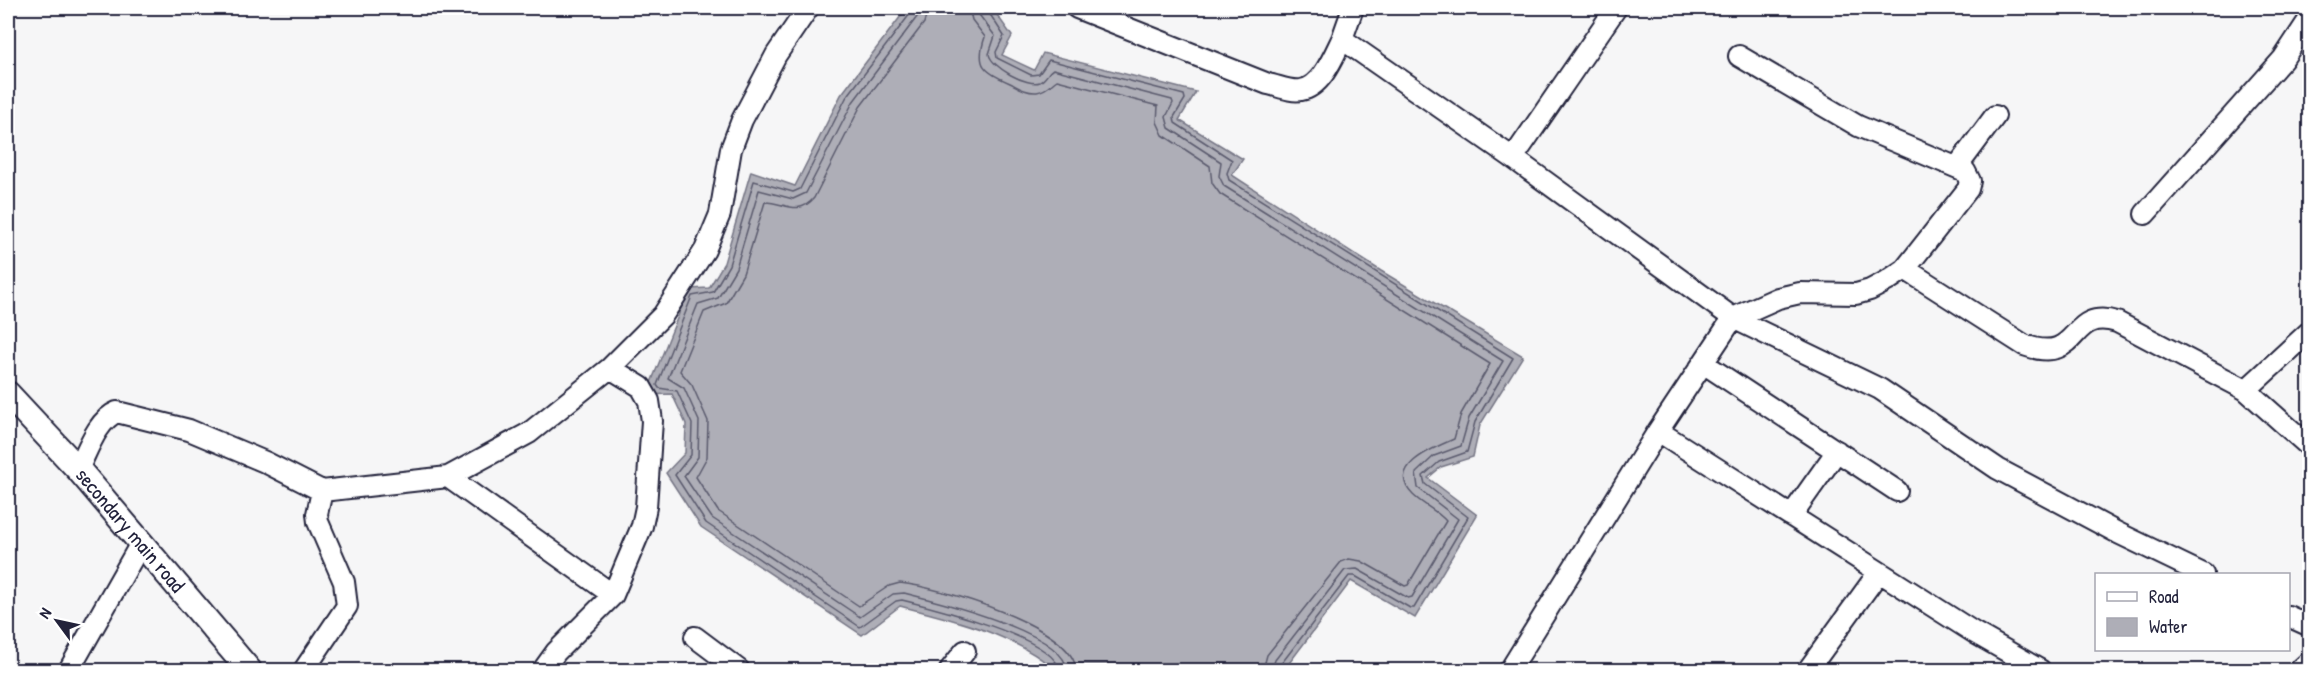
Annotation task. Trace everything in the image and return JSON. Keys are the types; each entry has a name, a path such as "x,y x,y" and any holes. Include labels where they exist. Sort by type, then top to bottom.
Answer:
{"main road":[{"name":"secondary main road","path":"8,394 78,469 140,545 249,670"}],"street":[{"path":"78,469 102,424 117,412 189,430 265,462 322,491 448,477 529,434 610,368 644,337 663,315 705,250 720,214 731,149 742,120 776,55 808,8"},
{"path":"1077,8 1268,84 1302,90 1312,85 1330,62 1342,39 1353,8"},
{"path":"1513,158 1616,8"},
{"path":"2145,214 2283,59 2310,18"},
{"path":"1342,39 1513,158 1733,318 1880,389 1998,469 2118,533 2201,573"},
{"path":"1510,670 1658,431 1733,318 1778,298 1800,294 1856,294 1870,290 1905,268 1968,189 1970,177 1957,167 1858,126 1739,56"},
{"path":"1957,167 1995,116"},
{"path":"1905,268 2012,338 2035,349 2055,351 2085,324 2104,318 2175,350 2246,390 2310,447"},
{"path":"2246,390 2310,331"},
{"path":"1703,363 1897,491"},
{"path":"543,670 556,652 613,595 642,526 649,478 652,421 649,401 641,387 610,368"},
{"path":"1658,431 1879,572 2040,670"},
{"path":"1791,516 1837,451"},
{"path":"448,477 613,595"},
{"path":"304,670 346,606 345,582 316,514 322,491"},
{"path":"69,670 140,545"},
{"path":"1808,670 1879,572"},
{"path":"2290,616 2310,626"},
{"path":"695,637 739,670"},
{"path":"950,670 965,651"},
{"path":"2300,670 2310,661"}],"water":[{"path":"907,8 988,8 995,12 1012,36 1002,55 1034,70 1043,53 1196,92 1179,120 1243,159 1232,175 1381,271 1523,356 1480,425 1473,457 1441,467 1428,478 1477,515 1415,618 1351,581 1284,670 1056,670 1021,646 1002,637 982,629 900,606 862,635 701,527 666,473 685,453 686,424 672,394 646,395 689,289 709,288 724,263 751,171 795,186 841,95"}]}
